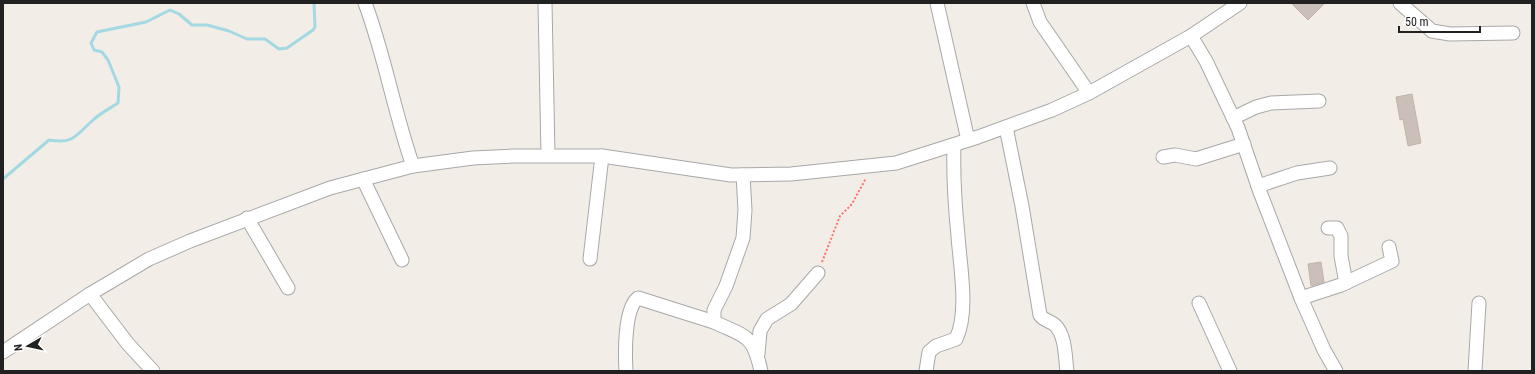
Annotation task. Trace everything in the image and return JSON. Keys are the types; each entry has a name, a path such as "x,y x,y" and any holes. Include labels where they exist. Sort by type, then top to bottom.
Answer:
{"street":[{"path":"365,3 379,40 404,140 413,166"},
{"path":"545,3 548,155"},
{"path":"937,3 968,140"},
{"path":"1033,3 1040,22 1089,93"},
{"path":"3,352 90,294 149,260 190,240 330,188 413,166 473,158 548,155 602,156 639,160 713,174 743,175 791,174 896,163 1006,127 1052,110 1089,93 1191,36 1240,3"},
{"path":"1400,3 1432,31 1450,34 1513,33"},
{"path":"1191,36 1209,67 1234,118 1258,186 1301,298 1324,350 1336,371"},
{"path":"1234,118 1256,107 1271,103 1319,101"},
{"path":"1006,127 1022,206 1040,315 1042,318 1053,323 1060,333 1068,371"},
{"path":"1163,157 1174,155 1196,159 1244,144"},
{"path":"926,371 929,352 936,346 956,339 961,324 961,274 953,166 954,145"},
{"path":"590,258 602,156"},
{"path":"1258,186 1297,173 1330,168"},
{"path":"714,322 714,310 726,286 743,238 743,175"},
{"path":"363,179 402,260"},
{"path":"247,218 288,288"},
{"path":"1328,228 1337,228 1341,236 1341,256 1346,283"},
{"path":"1301,298 1346,283 1392,260 1389,247"},
{"path":"759,365 759,335 767,319 791,304 818,273"},
{"path":"90,294 128,344 154,371"},
{"path":"626,371 625,352 630,313 634,301 638,298 714,322 748,338 753,344 759,365"},
{"path":"1475,371 1479,303"},
{"path":"1199,304 1230,371"}],"path":[{"path":"818,273 840,216 852,204 874,165"}],"building":[{"path":"1291,3 1325,3 1308,20"},
{"path":"1412,94 1421,143 1408,146 1403,119 1400,120 1396,97"},
{"path":"1321,262 1324,282 1311,286 1308,264"}],"waterway":[{"path":"3,179 49,140 64,141 74,138 98,116 118,103 119,87 108,60 102,52 94,50 91,43 97,32 146,22 170,10 179,14 192,25 207,25 229,31 247,39 265,39 279,49 287,48 315,27 314,3"}]}
